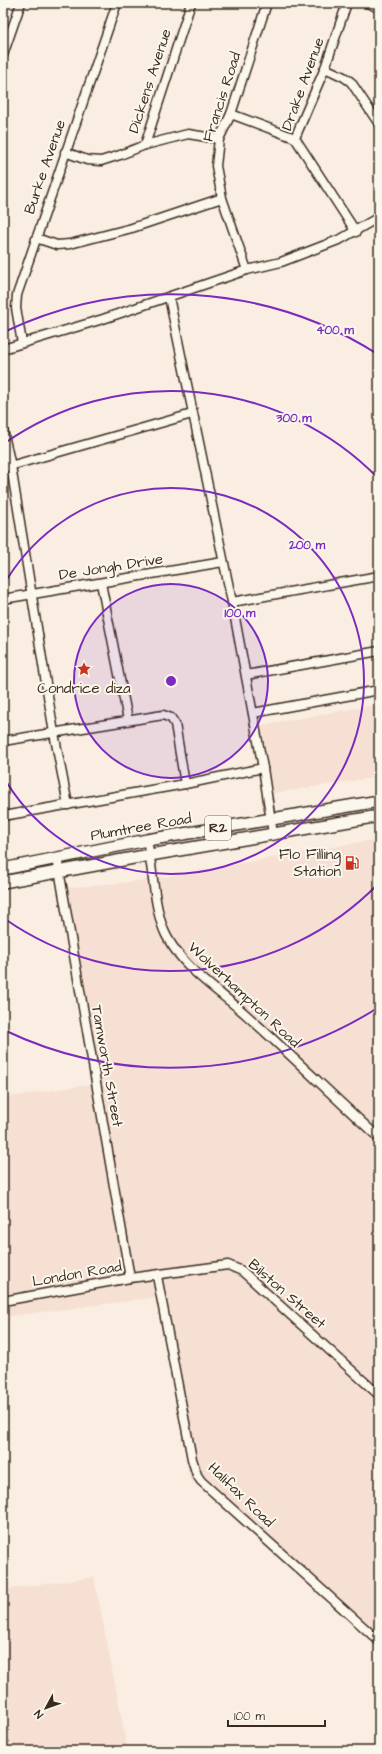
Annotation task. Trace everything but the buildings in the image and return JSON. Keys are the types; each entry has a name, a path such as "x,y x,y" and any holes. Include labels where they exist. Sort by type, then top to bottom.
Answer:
{"highway":[{"name":"Plumtree Road","path":"3,869 147,840 379,801"},
{"name":"Plumtree Road","path":"3,882 379,816"}],"street":[{"path":"3,55 21,3"},
{"name":"Burke Avenue","path":"22,343 16,308 17,295 116,3"},
{"name":"Dickens Avenue","path":"145,145 190,3"},
{"name":"Francis Road","path":"247,270 222,198 216,166 219,139 231,114 268,3"},
{"name":"Drake Avenue","path":"347,3 325,68 295,138 356,232"},
{"path":"367,3 379,8"},
{"path":"325,68 351,82 379,124"},
{"path":"231,114 295,138"},
{"path":"65,152 87,160 101,161 145,145 188,134 219,139"},
{"path":"36,238 57,245 70,244 126,230 222,198"},
{"path":"3,349 59,333 247,270 281,262 341,240 379,217"},
{"path":"169,297 182,354 192,414 232,602 263,768 273,834"},
{"path":"7,467 192,414"},
{"path":"3,430 7,467 32,594 54,733 68,805"},
{"name":"De Jongh Drive","path":"3,599 223,562"},
{"path":"232,602 379,576"},
{"path":"102,583 128,720"},
{"path":"246,675 379,651"},
{"path":"253,713 379,690"},
{"path":"3,741 162,715 173,721 185,784"},
{"path":"3,816 185,784 263,768"},
{"name":"Wolverhampton Road","path":"147,840 160,919 174,949 191,968 243,1013 379,1138"},
{"name":"Tamworth Street","path":"57,858 130,1278"},
{"name":"Bilston Street","path":"157,1276 228,1265 242,1270 379,1395"},
{"name":"London Road","path":"3,1301 130,1278 157,1276"},
{"name":"Halifax Road","path":"157,1276 196,1475 379,1641"}],"shaded area":[{"path":"379,704 379,777 273,793 262,725"},
{"path":"379,839 379,1650 189,1478 159,1297 3,1317 3,1098 98,1083 65,888 140,881"},
{"path":"94,1577 128,1751 3,1751 3,1590"}],"place":[{"name":"Condrice diza","path":"84,669"},
{"name":"Flo Filling Station","path":"352,863"}]}
